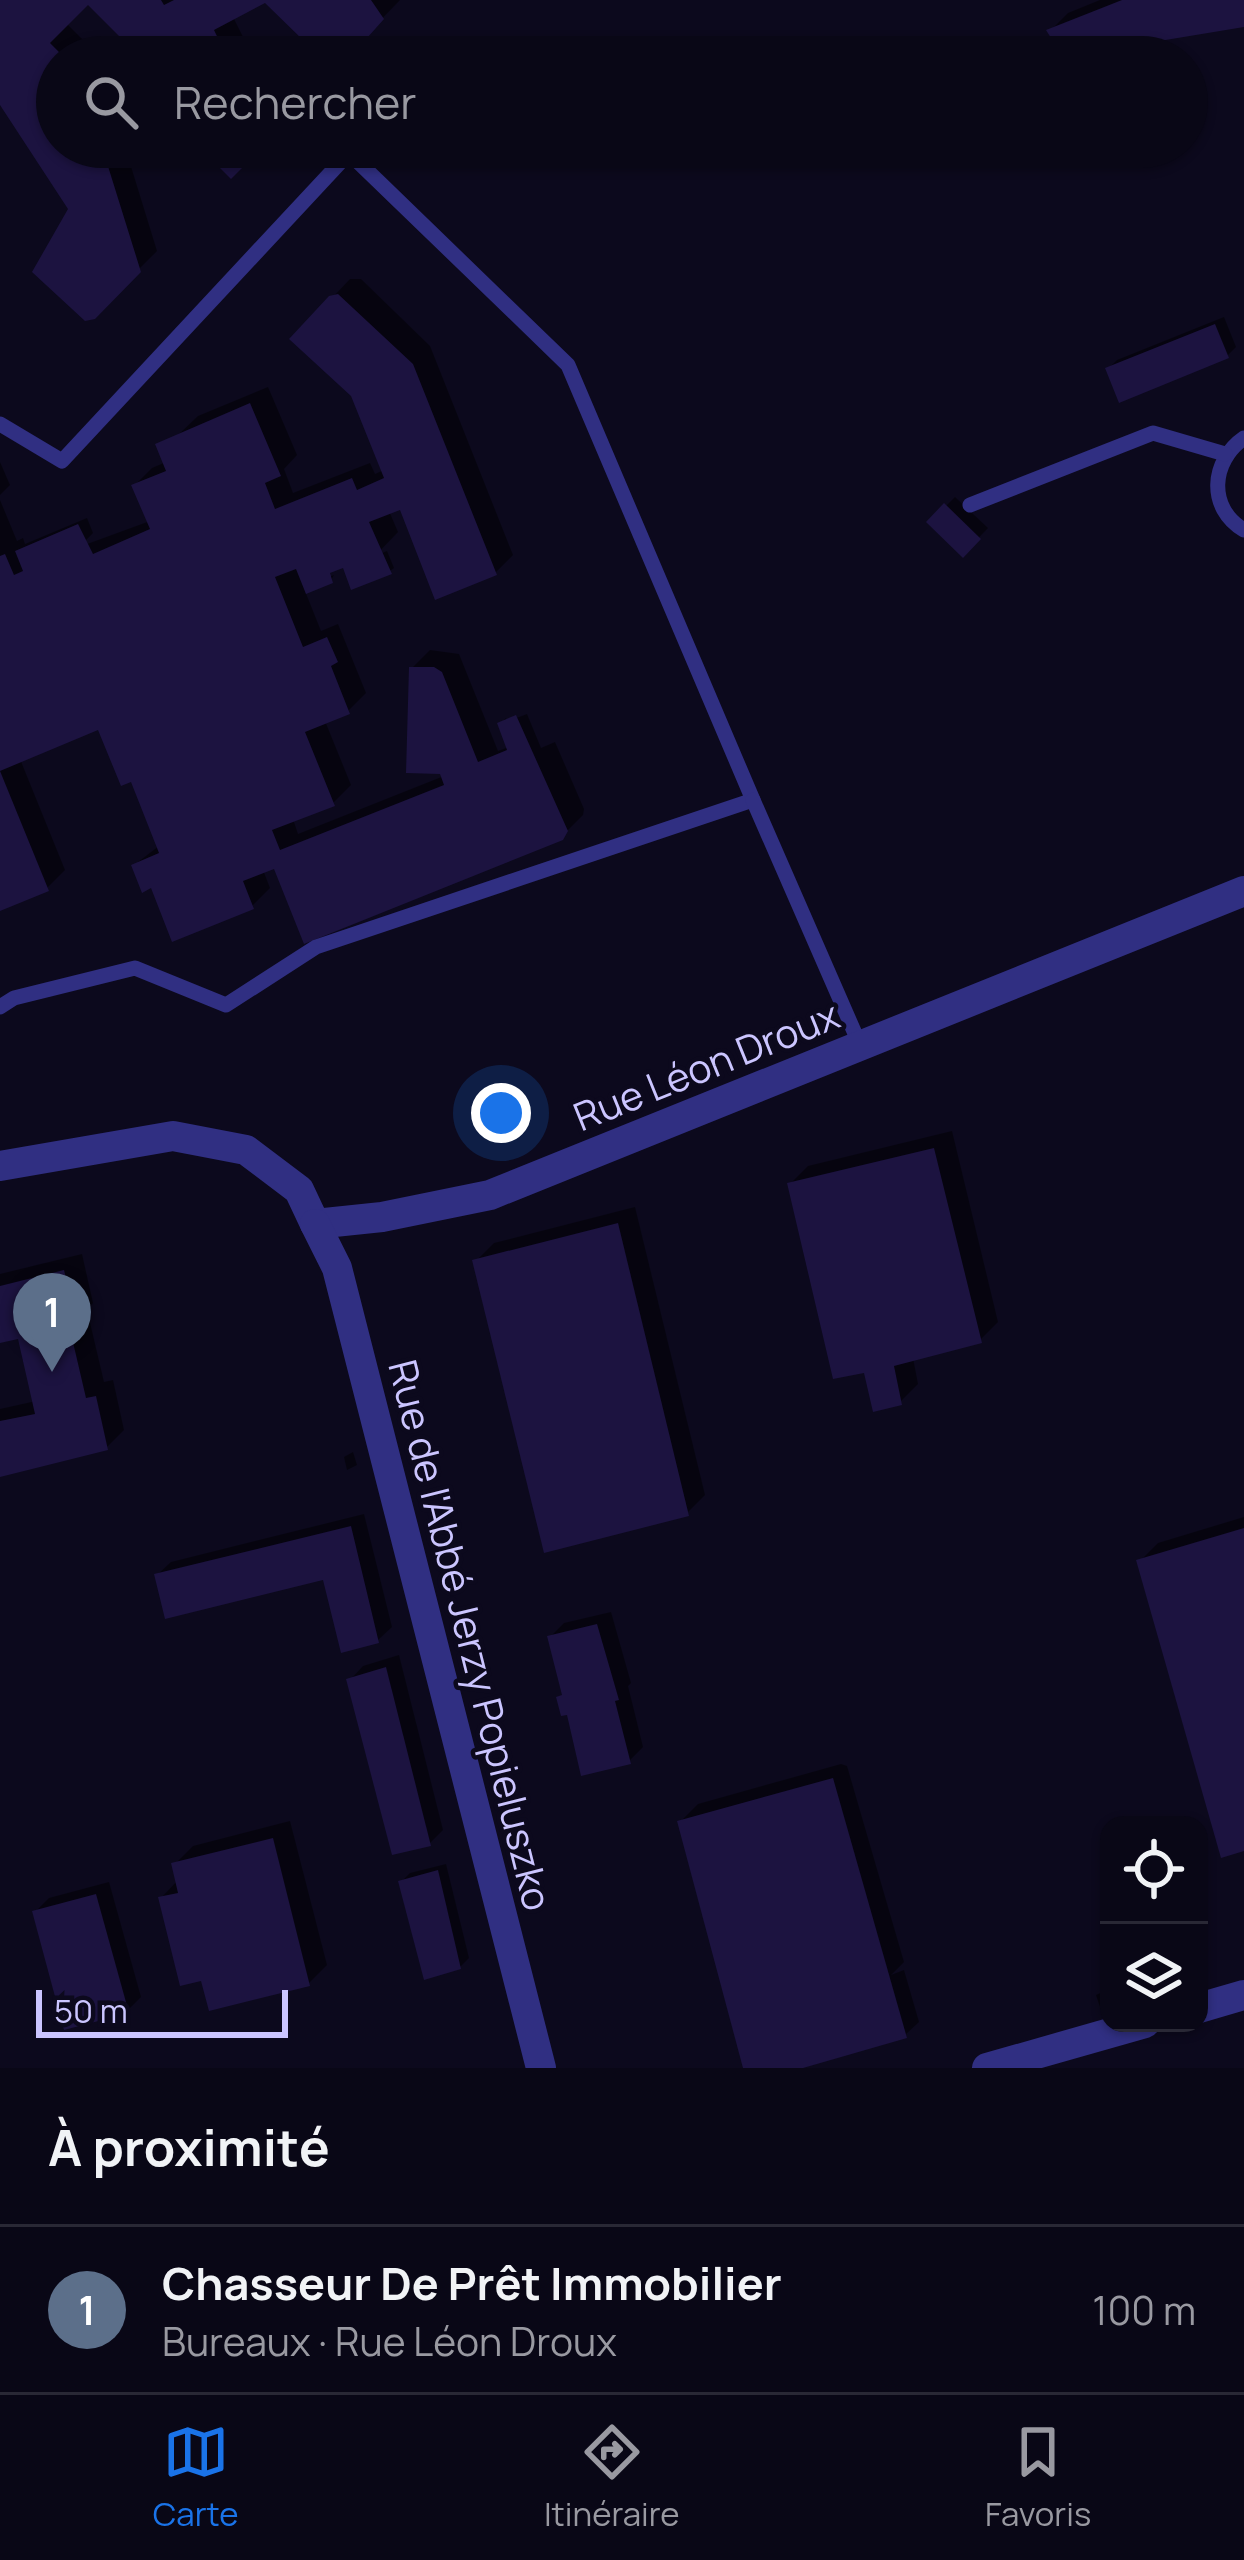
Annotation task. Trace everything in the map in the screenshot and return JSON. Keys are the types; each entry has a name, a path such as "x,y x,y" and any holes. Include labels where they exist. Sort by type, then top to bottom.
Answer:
{"street":[{"name":"Rue Léon Droux","path":"315,1224 382,1217 490,1195 1244,890"},
{"path":"0,1166 172,1136 247,1150 298,1190 315,1224"},
{"name":"Rue de l'Abbé Jerzy Popieluszko","path":"315,1224 337,1268 541,2068"},
{"path":"1208,2005 1244,1995"},
{"path":"987,2068 1113,2032"}],"lane":[{"path":"0,424 62,461 335,168"},
{"path":"364,168 568,365 860,1046"},
{"path":"970,505 1153,433 1226,454"},
{"path":"1244,438 1226,454 1217,473 1223,511 1244,530"},
{"path":"0,1007 14,998 135,968 226,1005 316,947 753,800"}],"building":[{"path":"0,0 161,0 164,5 174,0 371,0 384,19 369,36 299,36 265,3 214,30 217,36 119,36 88,5 57,36 36,36 36,160 0,105"},
{"path":"1122,0 1244,0 1244,27 1190,36 1050,36 1046,30"},
{"path":"41,168 109,168 141,272 95,319 85,321 32,272 68,209"},
{"path":"220,168 242,168 231,179"},
{"path":"338,294 413,364 497,575 435,600 400,510 369,522 392,574 351,590 343,568 330,573 333,583 306,594 296,569 275,577 303,647 327,637 338,662 331,666 350,714 305,732 335,806 272,830 280,850 444,785 440,774 406,773 409,667 434,667 442,672 478,762 507,750 497,723 516,715 568,831 563,840 304,944 274,869 243,881 254,909 172,942 151,888 142,893 131,865 159,853 131,782 121,786 98,730 0,771 0,556 5,554 14,575 23,571 15,551 78,524 93,554 150,529 131,485 166,471 155,444 250,403 281,476 265,483 275,509 352,478 357,490 384,478 351,396 289,339 329,296"},
{"path":"1215,324 1229,358 1119,403 1105,368"},
{"path":"944,503 981,539 963,558 926,522"},
{"path":"0,771 49,891 0,911"},
{"path":"934,1148 982,1343 894,1366 902,1405 873,1412 864,1373 833,1379 787,1183"},
{"path":"618,1223 689,1516 544,1553 472,1260"},
{"path":"64,1270 77,1324 69,1326 86,1398 96,1396 108,1450 0,1477 0,1421 35,1414 18,1339 0,1343 0,1286"},
{"path":"351,1526 379,1643 341,1653 323,1580 165,1619 154,1574"},
{"path":"1244,1528 1244,1851 1221,1858 1136,1560"},
{"path":"597,1624 631,1764 581,1776 567,1715 561,1716 556,1697 562,1695 547,1636"},
{"path":"386,1667 431,1846 392,1855 346,1679"},
{"path":"833,1778 907,2038 803,2068 743,2068 677,1821"},
{"path":"273,1838 310,1986 209,2011 201,1981 180,1986 158,1897 178,1893 171,1863"},
{"path":"438,1870 461,1969 424,1980 398,1881"},
{"path":"96,1894 129,2013 64,2030 32,1911"}],"place":[{"name":"Chasseur De Prêt Immobilier","path":"52,1372"}]}
